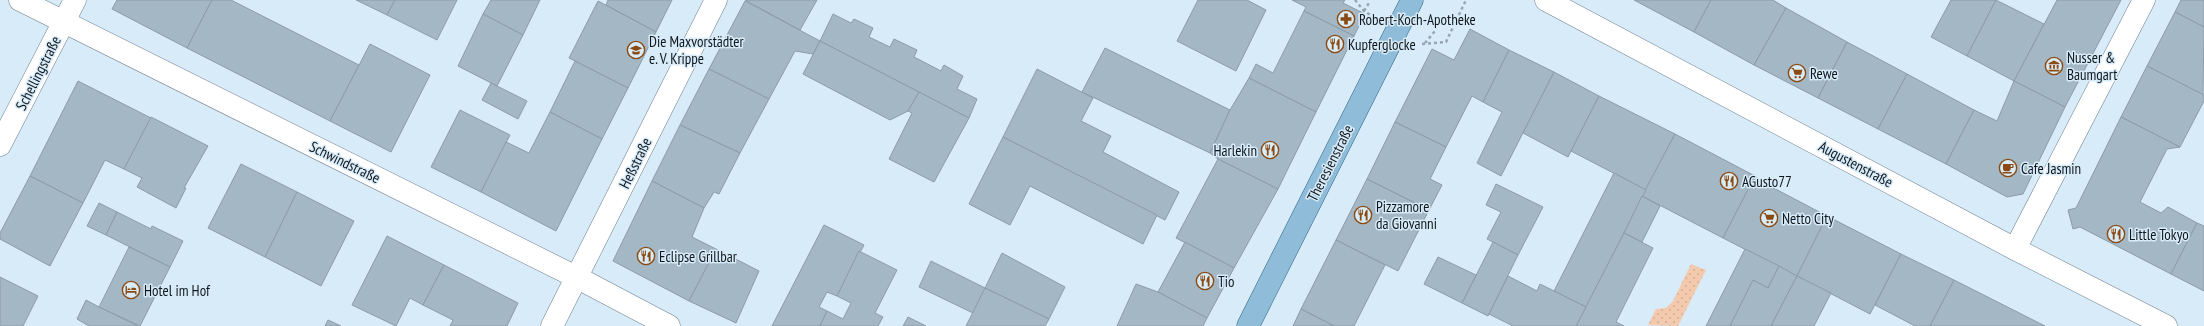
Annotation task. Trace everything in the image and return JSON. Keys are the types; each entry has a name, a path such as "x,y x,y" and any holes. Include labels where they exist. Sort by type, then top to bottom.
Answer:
{"main road":[{"name":"Theresienstraße","path":"1248,326 1412,0"}],"street":[{"name":"Schwindstraße","path":"20,0 578,278 669,326"},
{"name":"Schellingstraße","path":"0,146 75,0"},
{"name":"Heßstraße","path":"552,326 578,278 716,0"},
{"name":"Augustenstraße","path":"1546,0 2015,249 2166,326"},
{"path":"2015,249 2144,0"}],"path":[{"path":"1389,46 1446,42 1466,0"},
{"path":"1364,11 1369,3"},
{"path":"1424,44 1435,31"}],"shaded area":[{"path":"1691,264 1706,270 1678,326 1648,325 1656,309 1666,308 1673,301"}],"building":[{"path":"117,0 212,0 187,48 112,9"},
{"path":"212,0 231,0 359,65 330,121 187,48"},
{"path":"356,0 395,0 387,15"},
{"path":"395,0 457,0 437,40 387,15"},
{"path":"491,0 540,0 523,35 483,14"},
{"path":"608,0 672,0 656,32 606,5"},
{"path":"745,0 817,0 800,30"},
{"path":"1198,0 1247,0 1266,10 1236,71 1177,41"},
{"path":"1292,0 1345,0 1343,3 1365,14 1354,36 1304,11 1306,7"},
{"path":"1634,0 1711,0 1694,32"},
{"path":"1711,0 1773,0 1786,8 1754,65 1694,32"},
{"path":"1951,0 1996,0 1967,56 1931,37"},
{"path":"1996,0 2044,24 2014,81 1967,56"},
{"path":"2057,0 2121,0 2065,107 2014,81"},
{"path":"2181,0 2204,0 2204,27 2175,12"},
{"path":"598,1 656,32 628,88 569,58"},
{"path":"745,1 820,41 813,54 795,51 769,99 709,69"},
{"path":"1786,8 1847,42 1818,98 1754,65"},
{"path":"1304,11 1354,36 1316,112 1249,78 1256,64 1273,73"},
{"path":"2175,12 2204,27 2203,95 2147,66"},
{"path":"483,14 523,35 497,86 458,66"},
{"path":"833,14 851,23 854,19 873,28 869,37 890,47 894,39 917,50 914,57 941,71 944,65 963,76 957,89 977,99 969,118 820,41"},
{"path":"1470,29 1509,50 1483,102 1472,96 1446,147 1395,122 1432,49 1454,60"},
{"path":"820,41 919,92 908,111 890,120 803,74"},
{"path":"1847,42 1907,74 1878,129 1818,98"},
{"path":"370,44 430,75 391,152 330,121"},
{"path":"1105,48 1230,110 1210,153 1082,92"},
{"path":"1509,50 1554,72 1501,176 1477,163 1502,112 1483,102"},
{"path":"575,61 628,88 602,139 550,112"},
{"path":"2147,66 2204,95 2204,101 2180,147 2121,117"},
{"path":"709,69 769,99 740,153 680,125"},
{"path":"1037,69 1093,98 1081,121 1111,136 1103,152 1179,192 1165,220 1003,137"},
{"path":"1554,72 1599,96 1568,157 1523,133"},
{"path":"1907,74 1974,110 1946,164 1878,129"},
{"path":"1249,78 1316,112 1278,189 1218,159 1210,153 1230,110"},
{"path":"78,81 151,118 124,169 105,160 83,203 30,176"},
{"path":"2014,81 2065,107 2023,194 2007,197 1946,164 1974,110 1997,121"},
{"path":"491,83 527,101 518,119 482,100"},
{"path":"919,92 969,118 934,182 889,159 912,113 908,111"},
{"path":"1599,96 1675,134 1646,190 1571,151"},
{"path":"460,110 510,135 481,192 431,167"},
{"path":"550,112 602,139 556,231 481,192 506,142 529,153"},
{"path":"151,117 208,146 184,188 186,188 176,208 137,187 142,178 124,169"},
{"path":"2121,117 2180,147 2167,149 2140,202 2161,213 2168,207 2197,223 2171,274 2080,227 2073,229 2068,210 2076,208"},
{"path":"1395,122 1446,147 1430,179 1442,185 1429,210 1367,179"},
{"path":"680,125 740,153 719,194 714,192 704,208 652,181"},
{"path":"1675,134 1755,176 1723,238 1642,196"},
{"path":"1003,137 1157,215 1143,244 1030,186 1010,225 969,204"},
{"path":"1218,159 1278,189 1234,268 1176,238"},
{"path":"241,164 297,192 265,257 208,228"},
{"path":"1614,173 1646,190 1586,307 1554,291"},
{"path":"30,176 83,203 50,266 0,239 0,233"},
{"path":"1755,176 1764,183 1827,216 1797,276 1723,238"},
{"path":"1367,179 1429,210 1398,271 1336,240"},
{"path":"652,181 704,208 692,237 716,249 689,301 613,261"},
{"path":"1496,184 1543,207 1518,255 1487,239 1501,212 1486,205"},
{"path":"297,192 354,221 321,286 265,257"},
{"path":"1642,196 1660,206 1642,242 1624,233"},
{"path":"99,203 117,212 106,235 87,226"},
{"path":"117,212 151,229 152,226 183,241 170,267 106,235"},
{"path":"1827,216 1901,254 1870,314 1797,276"},
{"path":"2197,223 2204,226 2204,291 2171,274"},
{"path":"824,225 864,245 837,296 827,292 819,307 827,311 820,326 772,326"},
{"path":"1624,233 1653,248 1616,322 1624,326 1576,326"},
{"path":"387,236 444,265 423,305 410,298 396,326 352,305"},
{"path":"1336,240 1385,265 1354,326 1334,326 1301,309"},
{"path":"1185,242 1234,268 1207,318 1158,292"},
{"path":"1493,242 1518,255 1488,316 1462,303"},
{"path":"129,247 170,267 140,326 99,307"},
{"path":"716,249 759,271 736,323 689,301"},
{"path":"1745,249 1779,266 1768,288 1753,280 1730,326 1706,326"},
{"path":"859,251 897,270 875,313 883,317 878,326 820,326 827,311 843,319 851,303 837,296"},
{"path":"1002,253 1065,287 1049,319 985,288"},
{"path":"1901,254 1954,280 1930,326 1915,326 1875,305"},
{"path":"1438,257 1476,275 1462,303 1424,284"},
{"path":"931,261 985,288 973,313 919,287"},
{"path":"444,265 518,303 507,326 450,326 453,320 423,305"},
{"path":"1779,266 1797,276 1771,326 1730,326 1753,280 1768,288"},
{"path":"1508,276 1537,291 1540,284 1586,307 1576,326 1513,326 1489,314"},
{"path":"1797,276 1831,293 1814,326 1771,326"},
{"path":"0,277 38,296 23,326 0,326"},
{"path":"1954,280 2045,326 1930,326"},
{"path":"1136,284 1158,292 1207,318 1203,326 1117,326"},
{"path":"985,288 1049,319 1045,326 966,326"},
{"path":"86,300 138,326 89,326 77,319"},
{"path":"1301,309 1334,326 1293,326"},
{"path":"908,317 926,326 903,326"},
{"path":"328,320 341,326 325,326"}],"place":[{"name":"Robert-Koch-Apotheke","path":"1346,19"},
{"name":"Kupferglocke","path":"1335,44"},
{"name":"Die Maxvorstädter e. V. Krippe","path":"636,50"},
{"name":"Nusser & Baumgart","path":"2054,66"},
{"name":"Rewe","path":"1797,73"},
{"name":"Harlekin","path":"1270,150"},
{"name":"Cafe Jasmin","path":"2008,168"},
{"name":"AGusto77","path":"1729,181"},
{"name":"Pizzamore da Giovanni","path":"1363,215"},
{"name":"Netto City","path":"1769,218"},
{"name":"Little Tokyo","path":"2116,234"},
{"name":"Eclipse Grillbar","path":"646,256"},
{"name":"Tio","path":"1205,281"},
{"name":"Hotel im Hof","path":"131,290"}]}
